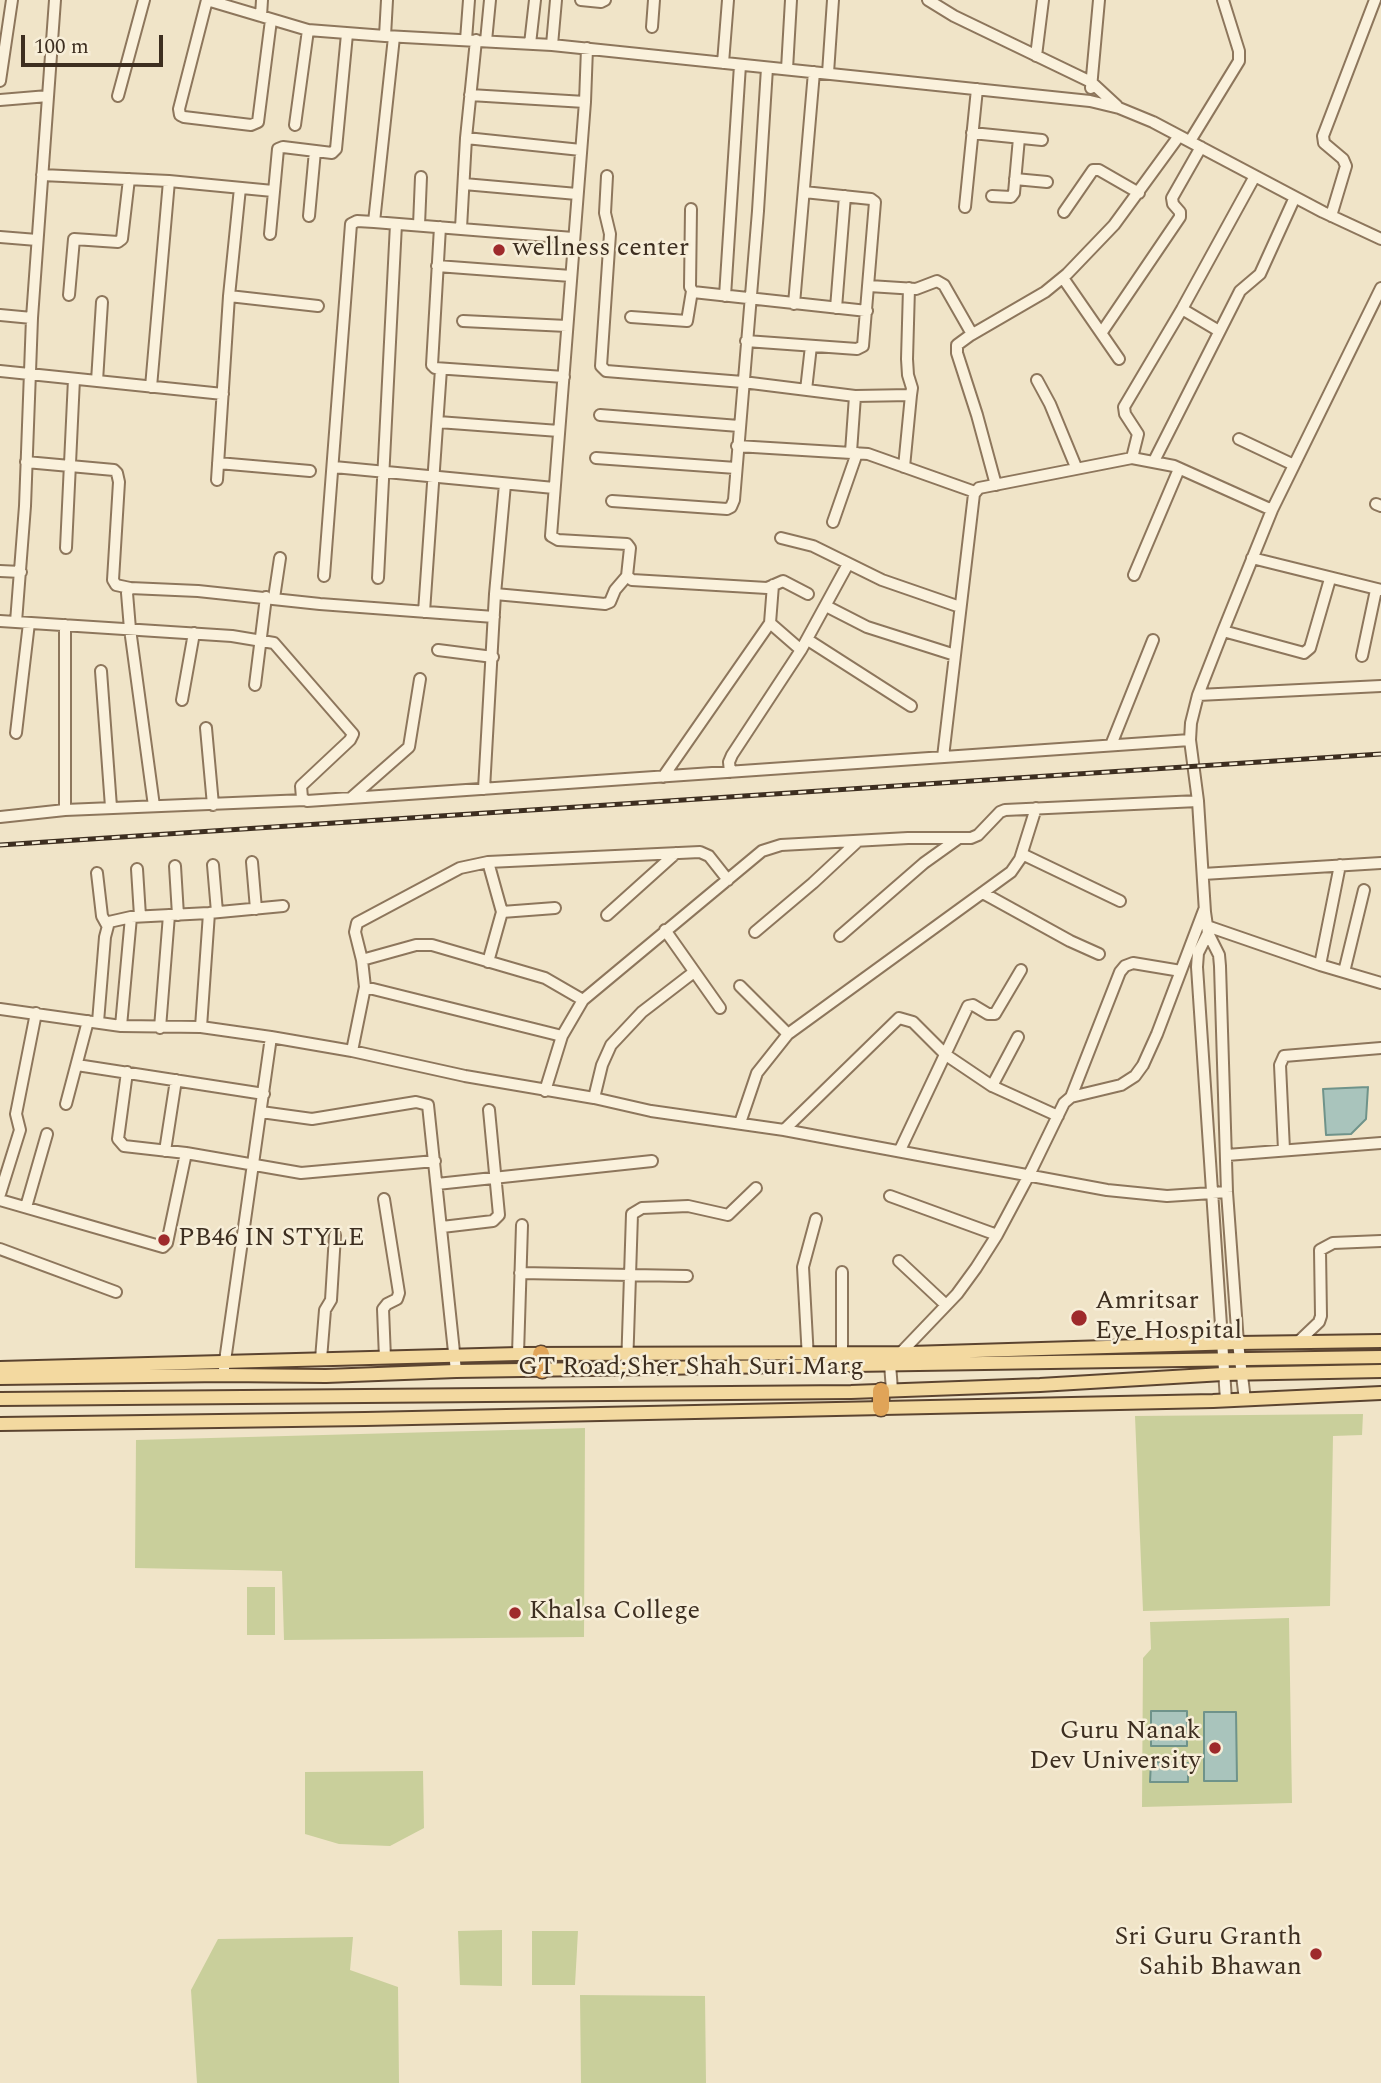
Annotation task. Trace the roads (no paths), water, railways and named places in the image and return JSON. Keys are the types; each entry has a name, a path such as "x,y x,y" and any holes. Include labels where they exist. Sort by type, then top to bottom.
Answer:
{"highway":[{"path":"881,1408 887,1391"}],"main road":[{"path":"0,1368 224,1368 321,1359 518,1354 542,1362 627,1353 808,1359 842,1352 900,1353 1381,1341"},
{"name":"GT Road;Sher Shah Suri Marg","path":"0,1378 224,1368 338,1376 456,1371 542,1362 627,1368 808,1359 890,1364 1381,1357"},
{"name":"GT Road;Sher Shah Suri Marg","path":"0,1399 887,1391 1223,1374 1381,1371"},
{"path":"0,1424 881,1408 1226,1400 1381,1393"}],"street":[{"path":"0,81 12,0"},
{"path":"16,622 21,572 32,318 55,0"},
{"path":"118,96 144,0"},
{"path":"262,0 266,18 258,122 251,125 180,115 179,109 207,0 266,18 308,30 587,48 1090,101 1119,108 1190,141 1331,216 1381,239"},
{"path":"374,222 389,36 387,0"},
{"path":"469,0 476,41"},
{"path":"461,228 466,138 476,41 490,0"},
{"path":"530,44 535,0"},
{"path":"552,45 556,0"},
{"path":"581,0 605,0"},
{"path":"652,27 654,0"},
{"path":"723,64 728,0"},
{"path":"787,69 792,0"},
{"path":"828,74 833,0"},
{"path":"928,0 954,16 1091,82 1119,108"},
{"path":"1036,56 1042,0"},
{"path":"1090,101 1099,0"},
{"path":"1190,141 1239,61 1239,51 1223,0"},
{"path":"1331,216 1346,163 1324,143 1323,136 1375,0"},
{"path":"295,125 308,30"},
{"path":"270,234 278,149 332,153 336,149 347,34"},
{"path":"495,594 605,604 610,602 615,590 627,576 630,548 627,544 558,540 551,536 586,102 587,48"},
{"path":"725,296 740,65"},
{"path":"612,501 727,509 734,500 767,68"},
{"path":"794,304 814,72"},
{"path":"965,207 977,89"},
{"path":"470,95 586,102"},
{"path":"0,100 48,96"},
{"path":"972,133 1042,140"},
{"path":"996,485 957,353 957,345 1045,292 1063,278 1114,225 1179,136"},
{"path":"466,138 581,150"},
{"path":"992,196 1011,197 1014,193 1019,138"},
{"path":"1102,332 1180,217 1172,198 1201,147"},
{"path":"309,216 315,151"},
{"path":"1064,212 1093,170 1099,170 1139,193"},
{"path":"42,175 169,181 273,191"},
{"path":"607,176 605,213 610,234 602,369 855,396 911,395"},
{"path":"1132,458 1138,434 1125,414 1124,407 1182,309 1255,176"},
{"path":"419,225 421,177"},
{"path":"69,295 74,239 77,237 118,242 122,239 129,179"},
{"path":"1015,179 1047,182"},
{"path":"152,387 169,181"},
{"path":"464,184 577,194"},
{"path":"217,480 229,296 240,188"},
{"path":"746,341 861,348 864,343 875,202 871,199 804,192"},
{"path":"836,308 845,196"},
{"path":"1154,461 1243,288 1260,274 1295,197"},
{"path":"631,317 683,322 689,317 692,291 691,209"},
{"path":"324,576 350,227 353,222 573,238"},
{"path":"378,578 396,224"},
{"path":"440,227 432,365 441,369 564,377"},
{"path":"0,237 37,240"},
{"path":"437,266 571,276"},
{"path":"1063,278 1119,359"},
{"path":"869,286 921,289 934,282 942,282 971,335"},
{"path":"904,467 912,388 907,359 909,288"},
{"path":"1245,1399 1238,1343 1227,1192 1220,966 1219,956 1207,929 1198,801 1190,740 1192,715 1272,510 1381,288"},
{"path":"692,291 867,312"},
{"path":"229,296 318,306"},
{"path":"97,381 102,302"},
{"path":"1182,309 1219,331"},
{"path":"0,315 32,318"},
{"path":"463,321 567,326"},
{"path":"806,390 811,346"},
{"path":"424,612 441,369"},
{"path":"0,371 223,394"},
{"path":"66,548 74,379"},
{"path":"1037,380 1076,467"},
{"path":"833,522 854,453 855,396"},
{"path":"600,415 739,426"},
{"path":"438,422 559,431"},
{"path":"1239,439 1294,465"},
{"path":"737,446 868,454 975,492"},
{"path":"596,458 736,468"},
{"path":"943,757 975,492 979,488 1132,458 1179,468 1272,510"},
{"path":"26,462 114,470 117,474 119,482 113,580 116,584 130,588 198,591 494,617"},
{"path":"218,463 310,471"},
{"path":"334,467 554,488"},
{"path":"1134,575 1179,468"},
{"path":"484,789 495,594 505,484"},
{"path":"780,538 813,546 883,580 960,607"},
{"path":"255,685 261,640 280,558"},
{"path":"1252,558 1379,590 1362,656"},
{"path":"730,772 729,762 732,755 808,639 848,564"},
{"path":"0,571 21,572"},
{"path":"627,576 632,580 767,588 783,581 808,594"},
{"path":"1223,631 1304,653 1310,648 1330,579"},
{"path":"663,776 770,623 773,585"},
{"path":"130,588 127,593 130,629 153,806"},
{"path":"826,606 867,627 955,654"},
{"path":"0,621 194,633 261,640 278,645 353,734 350,740 301,786 304,800"},
{"path":"16,733 29,623"},
{"path":"770,623 801,650"},
{"path":"65,625 65,810"},
{"path":"182,700 194,633"},
{"path":"808,639 911,706"},
{"path":"1111,745 1153,640"},
{"path":"438,650 493,657"},
{"path":"101,671 111,807"},
{"path":"351,798 408,747 420,679"},
{"path":"1198,695 1381,686"},
{"path":"206,728 213,804"},
{"path":"0,817 111,807 351,798 1190,740"},
{"path":"545,1091 562,1037 583,1000 665,930 769,848 781,845 908,838 971,838 978,835 1002,811 1198,801"},
{"path":"740,1123 757,1073 788,1034 1010,872 1022,855 1036,808"},
{"path":"839,936 924,863 959,838"},
{"path":"755,932 857,842"},
{"path":"607,915 676,853"},
{"path":"352,1051 365,986 355,932 357,923 460,868 488,862 704,853 729,880"},
{"path":"1022,855 1120,901"},
{"path":"252,862 256,909"},
{"path":"488,862 502,912 488,962"},
{"path":"1203,874 1381,863"},
{"path":"201,1027 213,913 213,865"},
{"path":"1320,965 1340,865"},
{"path":"160,1028 174,915 175,866"},
{"path":"121,1026 136,916 137,869"},
{"path":"97,873 102,916 107,925"},
{"path":"1344,972 1364,890"},
{"path":"983,893 1099,954"},
{"path":"66,1104 93,1022 107,925 113,919 283,906"},
{"path":"887,1391 890,1364 964,1286 997,1236 1063,1103 1071,1097 1121,1086 1135,1076 1148,1056 1205,907"},
{"path":"502,912 555,908"},
{"path":"1207,929 1381,983"},
{"path":"1207,929 1198,953 1197,967 1226,1400"},
{"path":"665,930 720,1008"},
{"path":"362,960 423,944 545,978 583,1000"},
{"path":"1071,1097 1120,972 1133,963 1181,971"},
{"path":"900,1150 968,1006 973,1005 988,1014 995,1014 1021,970"},
{"path":"594,1098 602,1065 611,1045 642,1012 694,972"},
{"path":"365,986 562,1037"},
{"path":"740,986 788,1034"},
{"path":"0,1009 121,1026 201,1027 271,1037 652,1111 784,1129 1107,1190 1167,1196 1227,1192"},
{"path":"0,1194 20,1130 16,1114 36,1013"},
{"path":"784,1129 899,1018 913,1022 946,1055 992,1086 1058,1116"},
{"path":"224,1368 271,1037"},
{"path":"992,1086 1018,1037"},
{"path":"1284,1150 1280,1065 1284,1056 1381,1048"},
{"path":"77,1065 264,1094"},
{"path":"127,1072 119,1143 124,1146 186,1153 301,1173 435,1161"},
{"path":"165,1151 176,1080"},
{"path":"261,1112 312,1119 423,1102 430,1109 456,1371"},
{"path":"442,1227 497,1219 500,1210 489,1111"},
{"path":"26,1207 47,1134"},
{"path":"1227,1154 1381,1143"},
{"path":"0,1200 163,1247 167,1243 186,1153"},
{"path":"437,1184 652,1161"},
{"path":"627,1368 630,1219 634,1211 642,1208 688,1206 728,1215 755,1188"},
{"path":"890,1196 997,1236"},
{"path":"384,1199 399,1293 397,1299 383,1309 385,1358"},
{"path":"808,1359 803,1267 816,1219"},
{"path":"518,1354 522,1225"},
{"path":"321,1359 325,1310 331,1300 335,1235"},
{"path":"1298,1342 1319,1322 1321,1316 1320,1250 1333,1243 1381,1241"},
{"path":"0,1249 116,1292"},
{"path":"899,1261 946,1305"},
{"path":"842,1272 842,1352"},
{"path":"520,1273 687,1276"}],"water":[{"path":"1368,1087 1366,1119 1351,1134 1326,1135 1323,1089"},
{"path":"1151,1711 1187,1711 1187,1746 1151,1746"},
{"path":"1204,1712 1236,1712 1237,1781 1204,1781"},
{"path":"1151,1762 1188,1763 1188,1782 1150,1782"}],"railway":[{"path":"0,845 1381,754"}],"place":[{"name":"wellness center","path":"499,250"},
{"name":"PB46 IN STYLE","path":"164,1240"},
{"name":"Amritsar Eye Hospital","path":"1079,1318"},
{"name":"Khalsa College","path":"515,1613"},
{"name":"Guru Nanak Dev University","path":"1215,1748"},
{"name":"Sri Guru Granth Sahib Bhawan","path":"1316,1954"}]}
